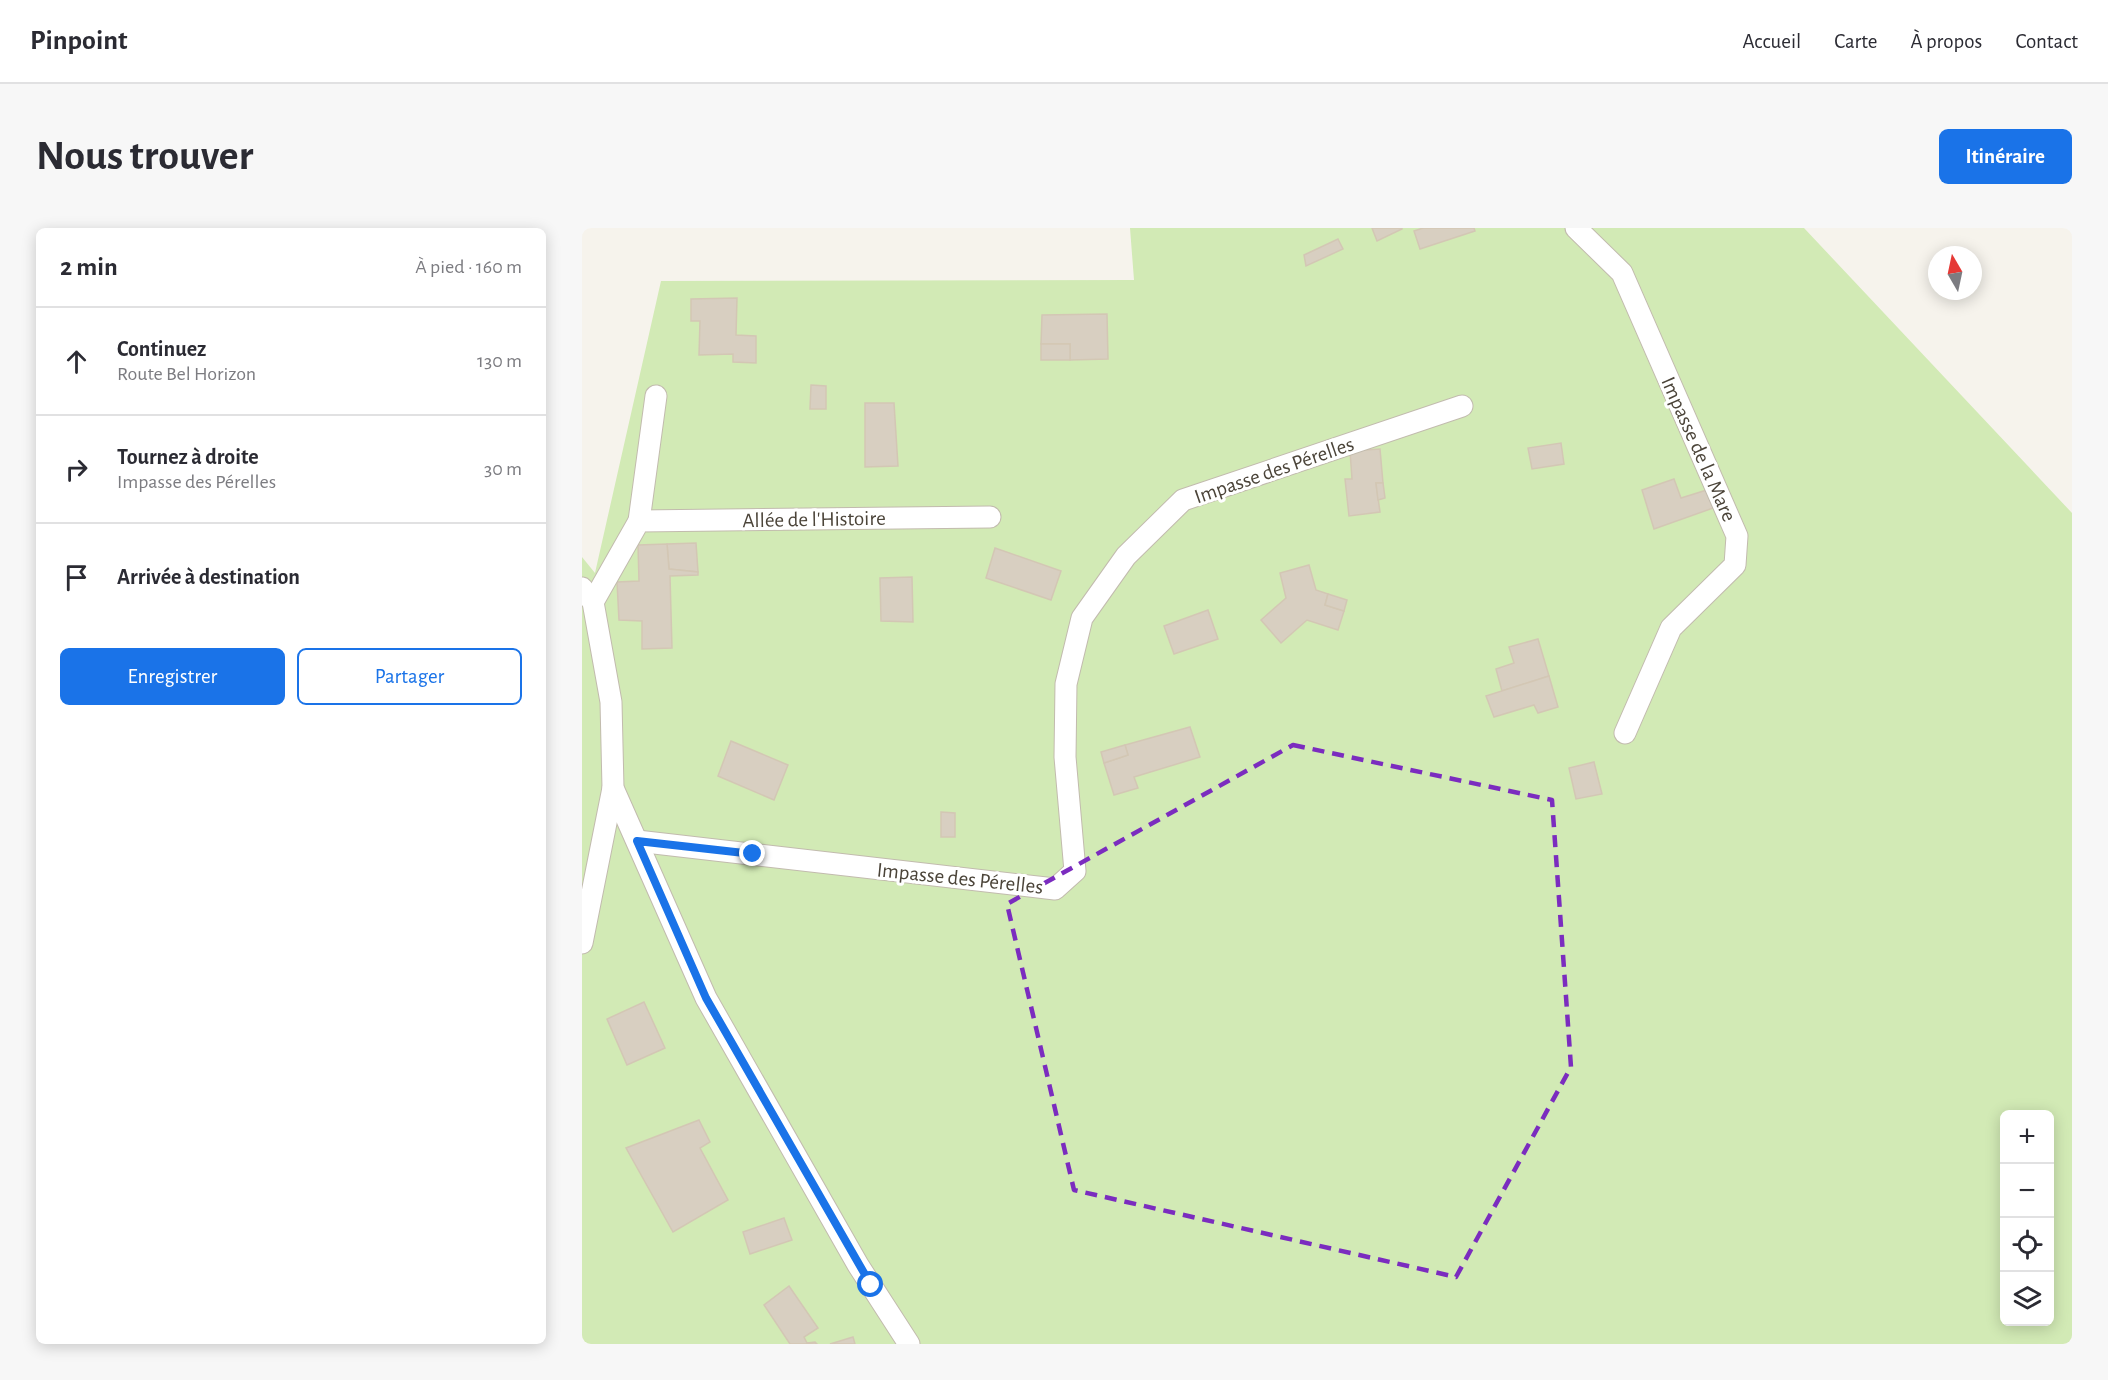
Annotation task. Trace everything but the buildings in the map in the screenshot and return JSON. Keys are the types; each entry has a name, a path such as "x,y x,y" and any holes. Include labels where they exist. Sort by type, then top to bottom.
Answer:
{"street":[{"name":"Impasse de la Mare","path":"1576,228 1622,273 1737,536 1735,565 1671,628 1625,733"},
{"path":"582,943 613,788 611,702 587,595 639,521 656,396"},
{"name":"Impasse des Pérelles","path":"637,841 1055,889 1075,871 1065,757 1066,684 1082,618 1126,555 1183,500 1462,406"},
{"name":"Allée de l'Histoire","path":"639,521 990,517"},
{"path":"613,788 706,998 858,1265 909,1344"}],"highlighted area":[{"path":"1293,745 1552,800 1571,1067 1456,1277 1074,1190 1007,904"}],"green space":[{"path":"1130,228 1804,228 2072,513 2072,1344 582,1344 582,557 595,573 661,281 1134,280"}],"route":[{"path":"753,854 637,841 706,998 871,1285"}]}
